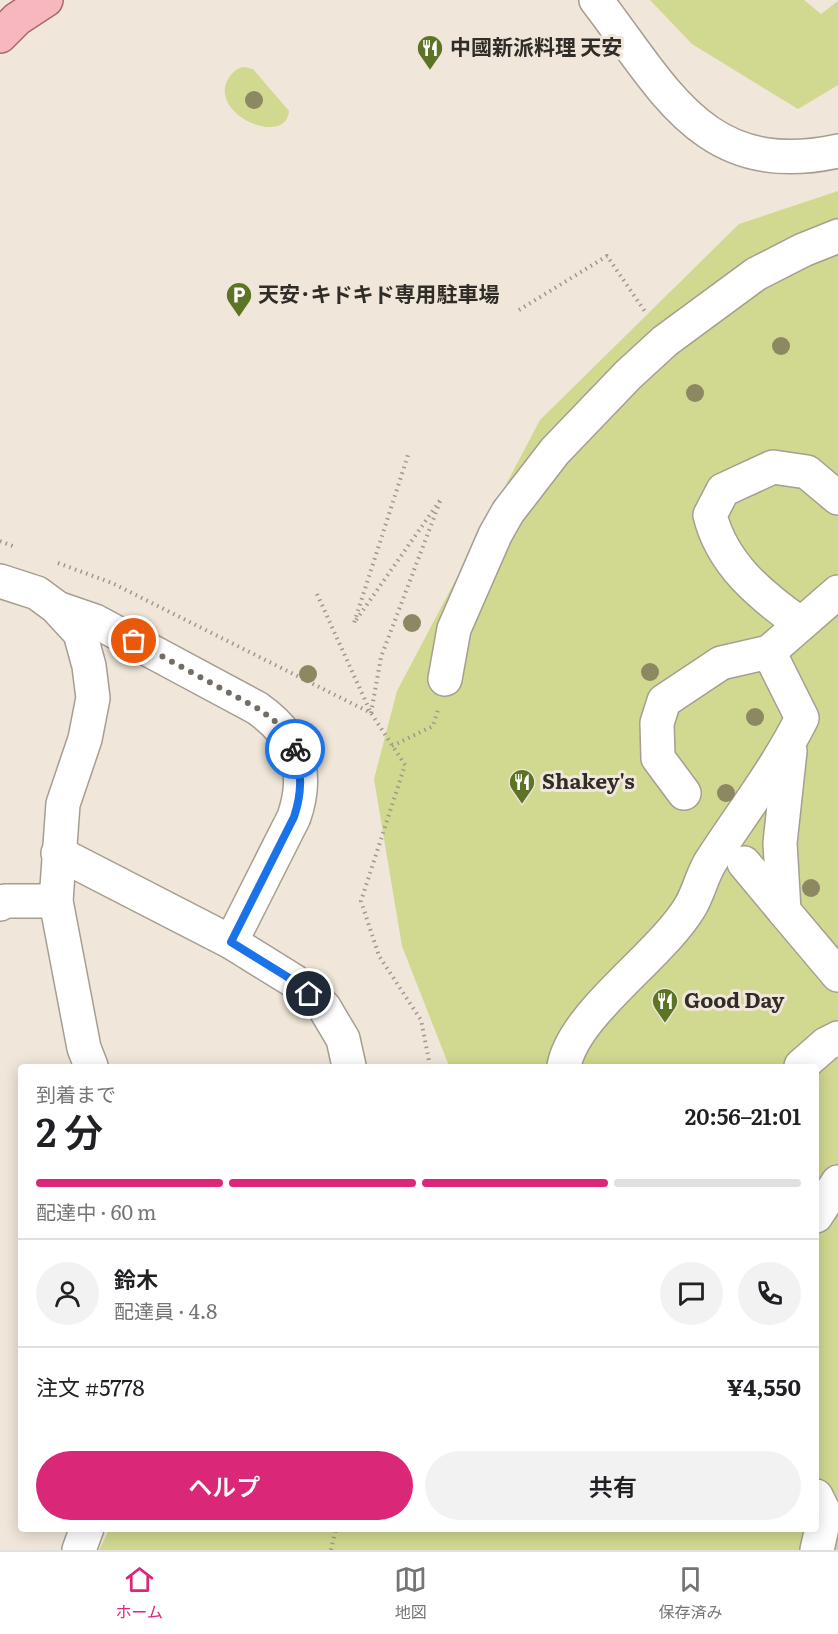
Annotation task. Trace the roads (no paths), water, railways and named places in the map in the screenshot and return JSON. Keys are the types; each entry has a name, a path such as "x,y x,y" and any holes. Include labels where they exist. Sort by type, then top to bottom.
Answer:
{"main road":[{"path":"0,36 17,19 46,0"}],"street":[{"path":"596,0 672,99 700,127 725,143 752,153 776,158 809,157 838,151"},
{"path":"445,679 454,629 495,535 508,512 538,472 583,420 665,341 756,274 803,250 838,236"},
{"path":"801,624 771,603 726,556 715,535 710,515 723,490 773,467 807,472 838,498"},
{"path":"0,581 38,593 56,607 80,633 89,666 93,698 85,739 63,804 56,901 84,1048 90,1064"},
{"path":"684,792 658,758 657,723 664,702 721,663 769,652 838,592"},
{"path":"56,607 95,621 257,708 274,720 295,749 301,769 300,799 294,817 231,942"},
{"path":"565,1064 577,1032 657,947 690,907 710,862 770,777 802,718 769,652"},
{"path":"784,911 780,843 792,738"},
{"path":"58,853 231,942 294,981 324,1008 343,1039 349,1064"},
{"path":"744,863 838,975"},
{"path":"0,904 5,901 56,901"},
{"path":"803,1064 826,1044 838,1038"},
{"path":"819,1211 838,1182"},
{"path":"817,1550 825,1514 819,1502"},
{"path":"79,1550 86,1532"}],"place":[{"name":"中國新派料理 天安","path":"430,71"},
{"name":"天安･キドキド専用駐車場","path":"239,318"},
{"name":"Shakey's","path":"522,805"},
{"name":"Good Day","path":"665,1024"}]}
